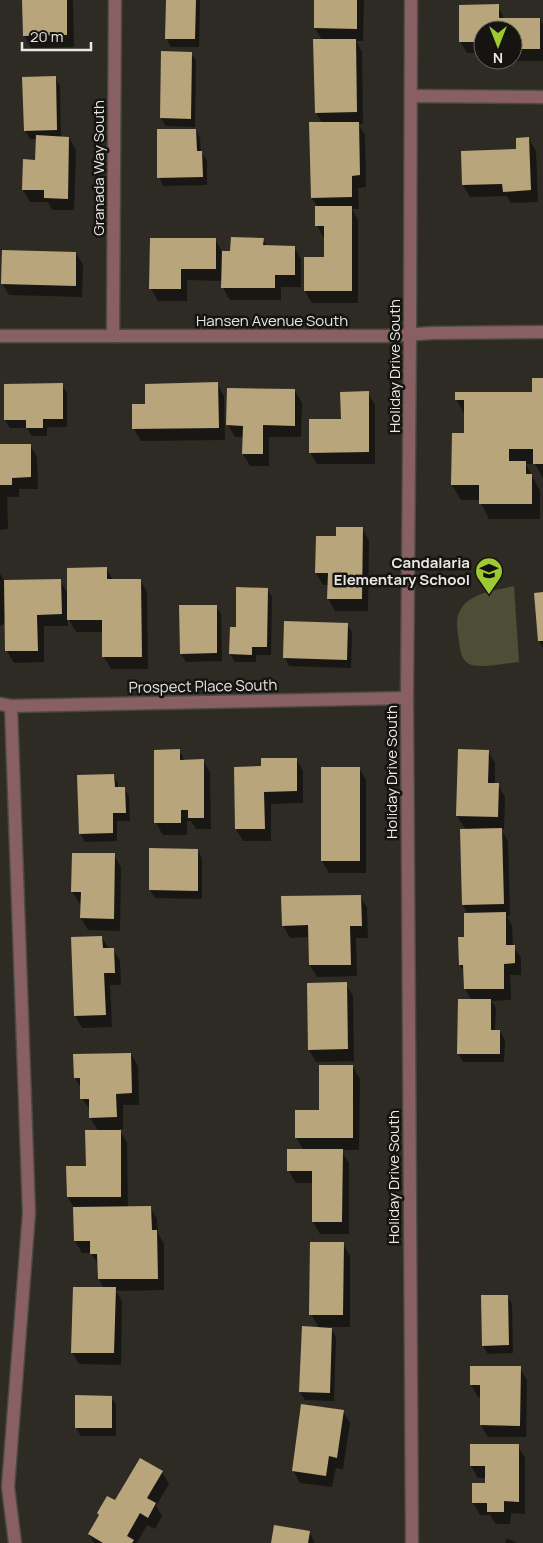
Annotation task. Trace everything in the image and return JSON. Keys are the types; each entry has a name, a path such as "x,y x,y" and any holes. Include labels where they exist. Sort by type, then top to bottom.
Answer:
{"street":[{"name":"Granada Way South","path":"113,336 115,0"},
{"name":"Holiday Drive South","path":"411,0 407,698 412,1543"},
{"path":"411,96 543,97"},
{"name":"Hansen Avenue South","path":"0,336 386,336 543,332"},
{"name":"Prospect Place South","path":"5,705 407,698"},
{"path":"5,705 29,1213 4,1490 15,1543"}],"green space":[{"path":"514,586 519,662 486,666 469,664 463,657 460,647 457,624 459,612 470,599 478,595"}],"building":[{"path":"22,0 67,0 67,35 23,36"},
{"path":"166,0 196,0 195,39 165,39"},
{"path":"314,0 357,0 357,29 314,28"},
{"path":"499,4 499,18 540,18 540,49 523,49 523,20 473,20 473,42 459,42 459,5"},
{"path":"313,39 356,39 357,112 315,113"},
{"path":"161,51 192,52 191,119 160,118"},
{"path":"56,76 57,130 24,131 22,77"},
{"path":"309,122 359,122 360,175 352,176 352,197 311,198"},
{"path":"157,129 196,129 197,151 202,151 203,177 157,178"},
{"path":"36,135 69,137 68,199 44,198 44,190 22,190 23,159 35,160"},
{"path":"529,137 531,190 503,192 502,184 462,185 461,151 516,149 516,138"},
{"path":"315,206 352,206 352,291 304,291 304,257 324,257 324,226 315,226"},
{"path":"231,237 264,238 263,245 295,246 295,275 275,275 275,288 221,288 222,251 230,251"},
{"path":"150,238 216,238 216,269 181,269 181,289 149,289"},
{"path":"2,250 76,252 76,286 1,284"},
{"path":"532,378 543,378 543,464 533,464 533,449 509,449 509,461 526,461 526,474 532,474 532,504 479,504 479,485 451,485 452,433 464,433 464,400 455,400 455,392 532,392"},
{"path":"218,382 219,428 132,429 132,404 145,404 145,384"},
{"path":"63,383 63,419 43,419 43,428 26,428 26,420 4,420 4,384"},
{"path":"227,388 295,389 295,426 263,425 263,454 242,454 243,426 226,425"},
{"path":"369,391 369,452 309,453 309,419 341,419 340,392"},
{"path":"0,444 31,444 31,477 12,478 12,485 0,485"},
{"path":"336,527 363,527 362,599 327,599 328,573 315,573 316,536 336,536"},
{"path":"107,567 107,579 141,579 142,657 102,657 102,620 67,620 67,568"},
{"path":"61,579 62,614 37,615 38,651 5,651 4,580"},
{"path":"236,587 268,588 267,647 252,647 252,655 229,654 230,627 236,627"},
{"path":"543,592 543,641 538,641 534,593"},
{"path":"179,605 217,605 217,653 180,654"},
{"path":"284,621 348,623 347,660 283,658"},
{"path":"180,749 180,760 204,759 204,818 188,818 188,810 181,810 181,823 154,823 154,750"},
{"path":"458,749 489,750 488,783 499,783 498,817 456,816"},
{"path":"261,758 297,758 297,791 264,792 265,829 235,829 234,767 261,766"},
{"path":"321,767 360,767 360,861 321,861"},
{"path":"114,774 115,787 125,787 126,813 113,813 113,833 79,834 77,775"},
{"path":"502,828 504,904 462,905 460,829"},
{"path":"149,848 198,849 198,891 149,890"},
{"path":"72,853 115,853 114,919 80,918 81,892 71,892"},
{"path":"361,895 362,926 350,926 351,965 309,965 308,925 282,926 281,896"},
{"path":"506,912 506,945 515,945 515,963 504,964 504,989 464,989 463,965 459,965 458,937 464,937 464,913"},
{"path":"102,936 103,948 114,948 115,973 104,973 106,1015 74,1016 71,937"},
{"path":"347,982 348,1049 308,1050 307,983"},
{"path":"458,999 491,999 491,1030 500,1030 500,1054 457,1054"},
{"path":"131,1053 132,1093 116,1094 117,1117 89,1118 89,1099 80,1099 80,1078 74,1078 73,1054"},
{"path":"319,1065 353,1065 353,1138 295,1138 295,1110 319,1110"},
{"path":"85,1130 121,1130 121,1197 67,1197 66,1166 86,1166"},
{"path":"287,1149 343,1149 342,1222 312,1222 312,1171 287,1171"},
{"path":"151,1206 152,1230 157,1230 158,1279 98,1279 97,1254 90,1254 90,1241 74,1241 73,1207"},
{"path":"310,1242 344,1242 343,1315 309,1315"},
{"path":"73,1287 116,1287 114,1353 71,1353"},
{"path":"481,1295 508,1295 509,1345 482,1346"},
{"path":"302,1326 332,1328 330,1393 299,1392"},
{"path":"470,1366 521,1366 520,1426 480,1425 480,1385 470,1385"},
{"path":"75,1395 112,1396 112,1428 75,1428"},
{"path":"301,1404 344,1410 337,1458 329,1456 326,1476 292,1471"},
{"path":"470,1444 519,1444 519,1502 504,1501 504,1512 487,1512 487,1503 472,1503 472,1483 485,1483 485,1466 470,1466"},
{"path":"140,1458 163,1471 147,1498 156,1503 148,1518 140,1513 127,1536 134,1540 132,1543 103,1543 88,1534 99,1515 97,1513 107,1496 115,1500"},
{"path":"274,1525 310,1531 308,1543 271,1543"}],"place":[{"name":"Candalaria Elementary School","path":"489,595"}]}
